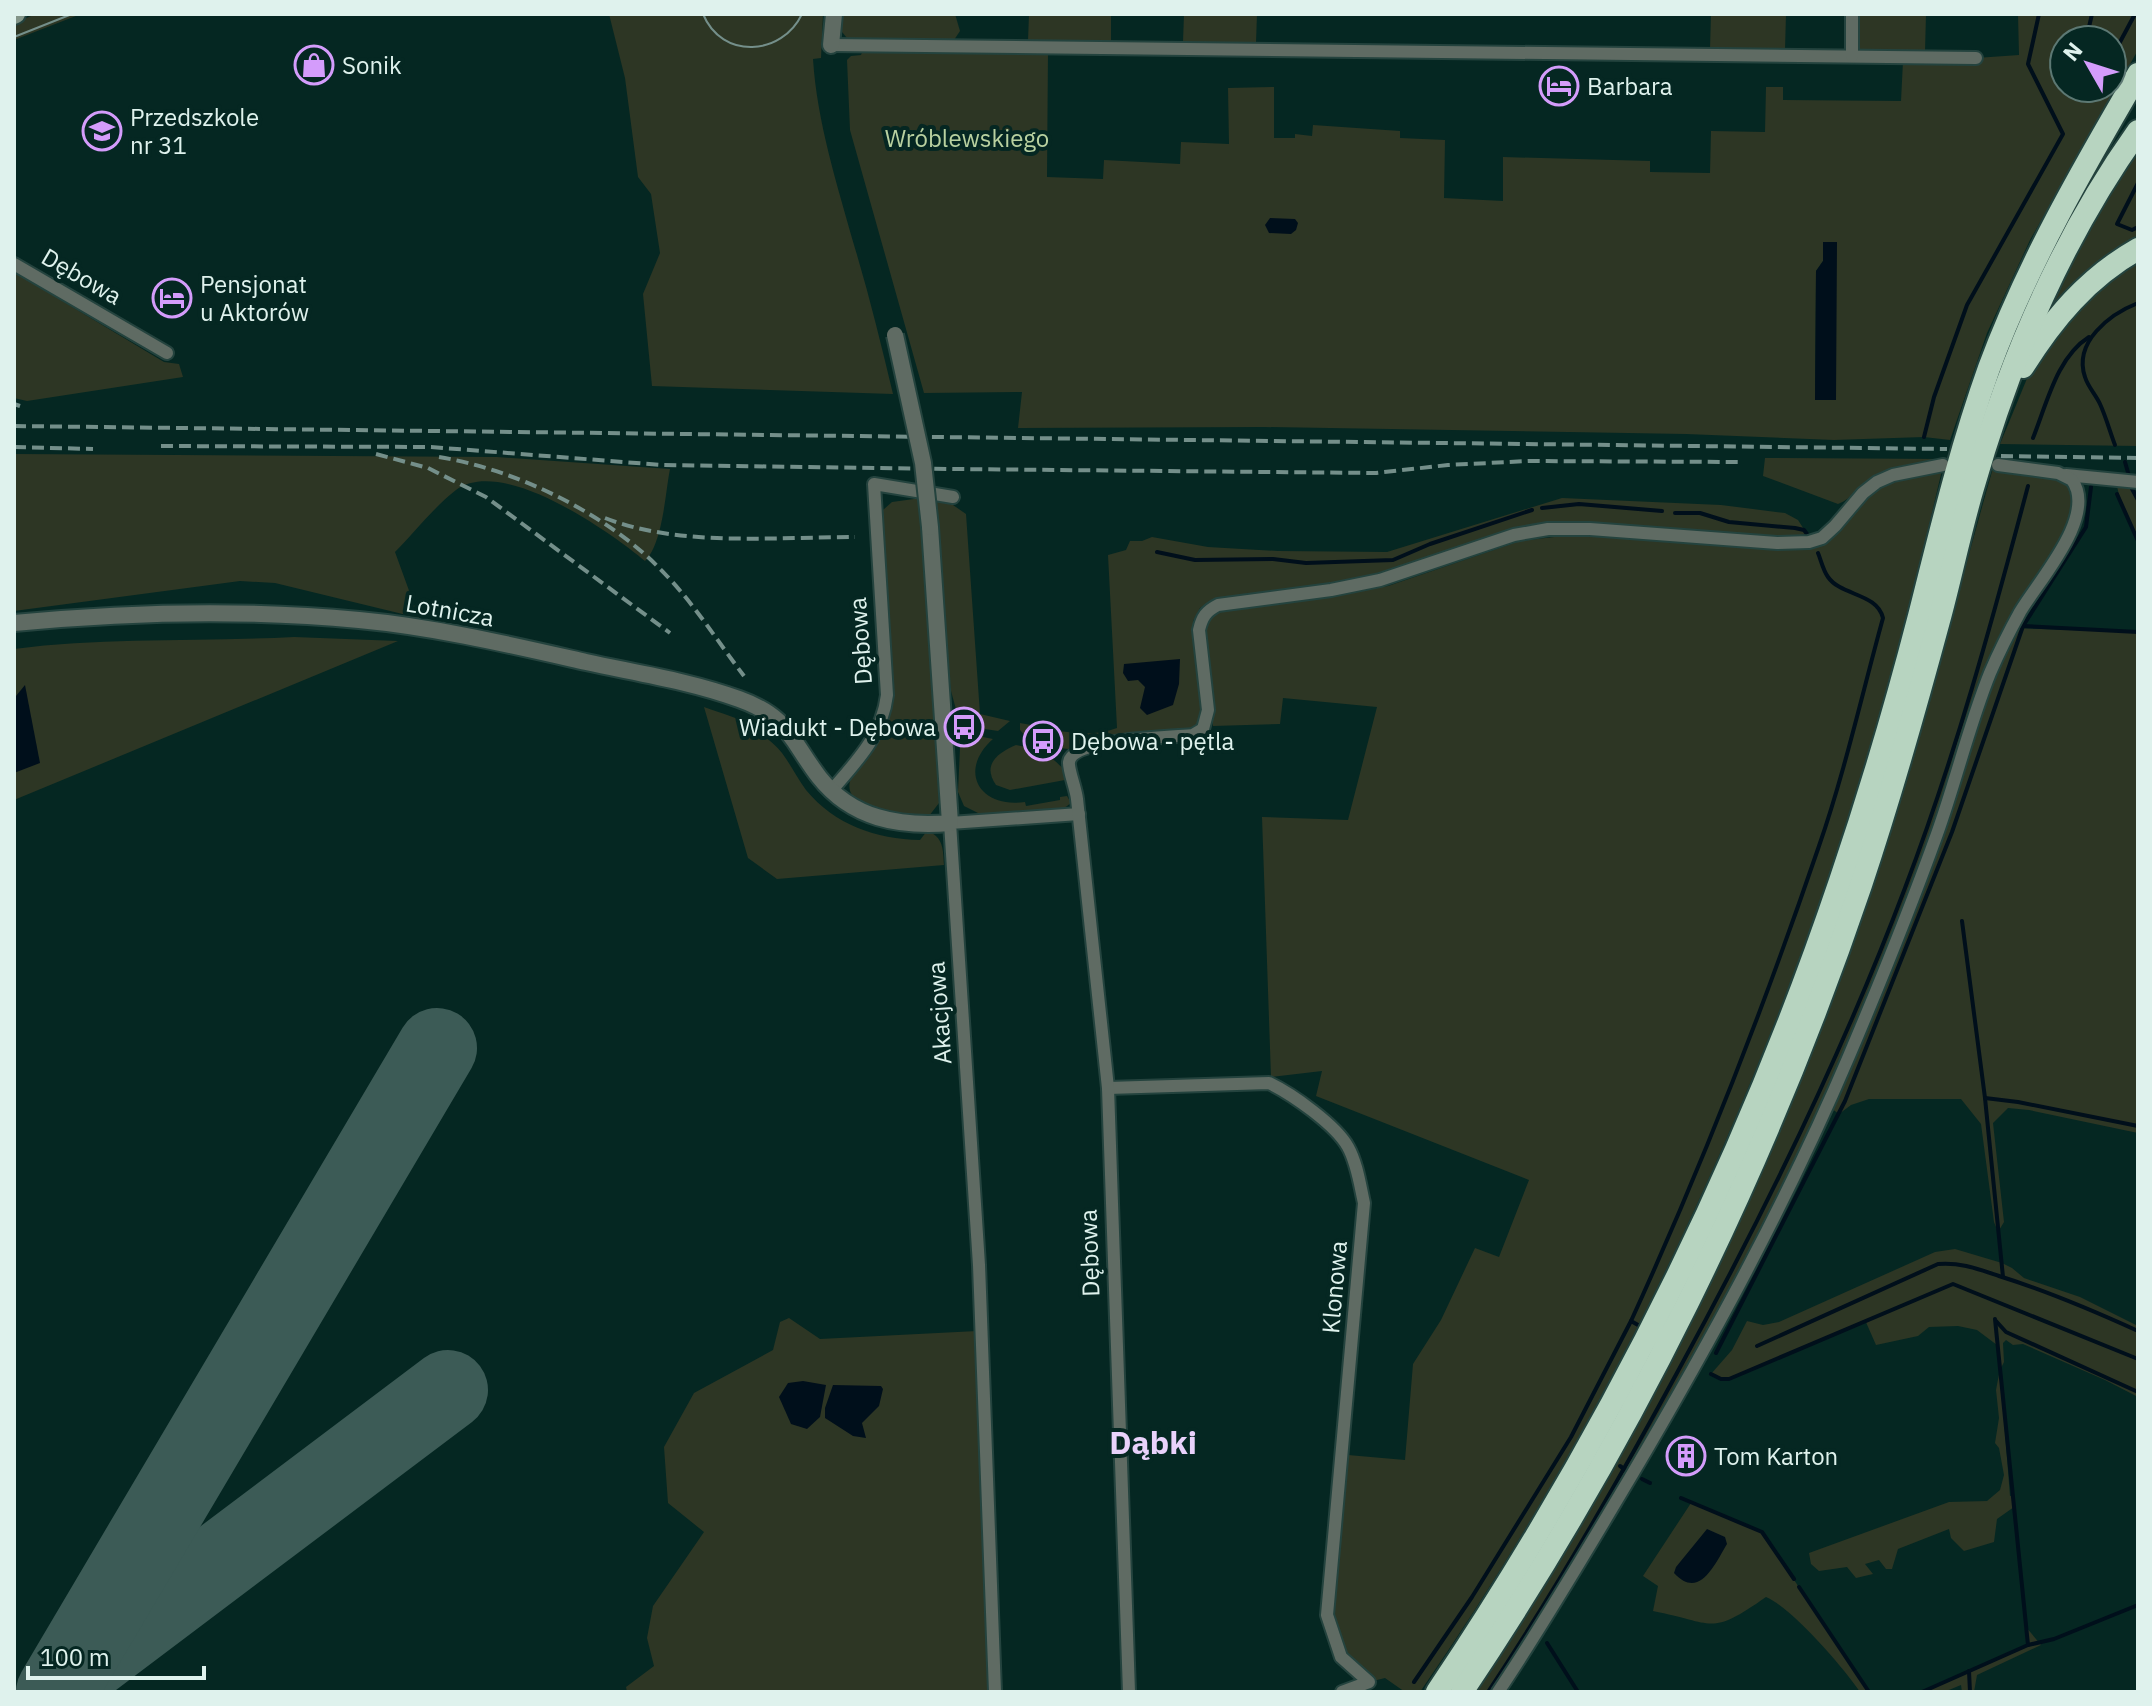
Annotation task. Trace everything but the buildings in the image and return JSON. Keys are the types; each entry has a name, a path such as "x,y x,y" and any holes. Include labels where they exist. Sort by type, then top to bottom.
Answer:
{"highway":[{"path":"1437,1692 1538,1533 1619,1392 1697,1237 1738,1145 1809,970 1869,794 1896,703 1959,459 1990,366 2018,297 2101,135 2138,74"},
{"path":"2079,180 2138,96"},
{"path":"1462,1692 1562,1532 1668,1342 1755,1157 1860,888 1941,615 1972,490 2028,328 2088,208 2138,131"},
{"path":"1999,406 2032,352 2067,304 2102,272 2138,249"}],"street":[{"path":"834,14 831,45 1976,58"},
{"path":"1852,14 1852,56"},
{"name":"Dębowa","path":"14,264 167,353"},
{"name":"Akacjowa","path":"895,335 923,463 930,527 979,1265 995,1692"},
{"name":"Dębowa","path":"1129,1692 1108,1088 1079,814 1068,764 1076,752 1101,744 1193,735 1203,729 1208,710 1199,630 1208,610 1218,605 1331,590 1380,580 1514,535 1548,529 1590,529 1777,543 1809,542 1822,538 1877,482 1905,472 1943,465"},
{"path":"1998,465 2138,482"},
{"path":"1498,1692 1563,1592 1696,1364 1748,1269 1810,1142 1855,1042 1932,847 1993,667 2020,612 2059,554 2071,529 2078,496 2076,484 2064,475"},
{"name":"Dębowa","path":"831,791 869,746 885,712 887,695 874,484 953,497"},
{"name":"Lotnicza","path":"14,623 123,614 217,612 359,620 448,632 706,689 753,704 786,727 831,791"},
{"path":"831,791 853,807 882,819 906,824 1079,814"},
{"name":"Klonowa","path":"1108,1088 1269,1083 1326,1123 1343,1138 1350,1150 1364,1203 1327,1615 1341,1657 1369,1682 1342,1692"}],"green space":[{"path":"36,14 81,14 14,40 14,23"},
{"path":"609,14 823,14 821,58 813,59 823,129 893,394 652,386 643,294 660,253 651,194 638,177 625,78"},
{"path":"842,14 955,14 960,31 954,40 854,40 842,32"},
{"path":"1029,14 1111,14 1111,41 1028,41"},
{"path":"1184,14 1257,14 1256,43 1183,42"},
{"path":"1711,14 1786,14 1785,50 1710,49"},
{"path":"1852,14 1926,14 1925,52 1852,51"},
{"name":"Wróblewskiego","path":"2018,14 2138,14 2138,50 2128,68 2128,24 2048,24 2048,104 2107,104 2030,240 1987,333 1950,440 1924,437 1834,440 1686,434 1264,427 1018,428 1022,392 924,393 850,130 847,60 851,56 861,55 863,50 1048,52 1047,177 1103,179 1104,160 1180,164 1181,142 1229,144 1228,88 1274,87 1274,138 1295,138 1295,134 1312,136 1313,125 1400,131 1400,138 1445,140 1444,198 1503,201 1503,157 1650,161 1650,172 1710,173 1711,131 1765,132 1766,87 1783,87 1783,100 1901,101 1903,61 1976,64 1976,58 2019,55","holes":["1823,261 1815,400 1816,271"]},
{"path":"2138,151 2138,241 2050,309 2088,230"},
{"path":"2138,256 2138,446 2000,444 2033,364 2071,310"},
{"path":"14,272 164,362 179,364 183,377 27,401 14,398"},
{"path":"14,454 497,457 670,469 660,531 645,561 582,516 527,490 500,483 476,482 456,490 395,552 419,618 275,583 240,581 14,611"},
{"path":"1765,458 1944,461 1882,474 1838,504 1763,476"},
{"path":"1993,468 2068,477 2076,517 2012,628 2138,632 2138,1133 2008,1108 1993,1123 2004,1222 1998,1232 1981,1124 1961,1099 1869,1099 1851,1105 1839,1114 1828,1106 1748,1269 1498,1692 1477,1692 1594,1501 1649,1402 1749,1201 1794,1097 1835,993 1890,835"},
{"path":"1942,470 1887,690 1826,886 1732,1127 1678,1244 1620,1360 1558,1473 1491,1584 1420,1692 1405,1692 1385,1678 1369,1682 1368,1675 1346,1654 1333,1612 1348,1455 1405,1460 1413,1364 1441,1320 1475,1248 1499,1257 1529,1180 1316,1096 1322,1071 1271,1077 1262,817 1348,820 1377,707 1283,698 1280,724 1213,726 1206,622 1221,609 1388,586 1520,541 1580,534 1808,548 1831,538 1876,489 1900,479"},
{"path":"2117,486 2131,487 2138,500 2138,541 2122,509"},
{"path":"921,498 939,803 929,816 877,810 855,798 850,789 851,778 874,748 884,728 893,692 883,510 892,502"},
{"path":"1562,498 1721,505 1785,513 1798,520 1807,534 1787,537 1648,526 1542,523 1518,528 1377,576 1211,601 1200,608 1193,621 1202,715 1194,728 1093,741 1068,749 1052,747 1026,737 1020,730 1020,723 1081,733 1117,728 1108,555 1126,550 1130,541 1152,537 1208,547 1387,552"},
{"path":"934,500 953,505 966,514 980,714 1010,721 998,731 985,729 983,737 993,739 976,763 975,775 979,785 996,800 1025,802 1026,806 1067,796 1071,803 1063,809 982,815 964,806 958,792 960,748 945,643"},
{"path":"294,637 398,641 14,800 14,649 119,641"},
{"path":"704,707 744,722 766,737 782,753 817,802 843,821 888,837 920,840 927,831 933,834 942,845 944,865 777,879 748,858"},
{"path":"1016,745 1049,756 1065,771 1065,780 1010,790 996,785 991,771 994,760"},
{"path":"1955,1249 2002,1263 2024,1278 2080,1297 2138,1326 2138,1397 2023,1344 2013,1345 2006,1340 2000,1370 2010,1496 2013,1496 2014,1507 1997,1519 1994,1542 1964,1551 1951,1538 1949,1529 1898,1549 1892,1569 1886,1569 1879,1560 1865,1564 1873,1574 1856,1578 1847,1567 1819,1571 1811,1564 1809,1553 1949,1502 1987,1501 2000,1490 2004,1475 1999,1448 1995,1443 1999,1418 1996,1390 2000,1369 1997,1345 1977,1330 1958,1326 1929,1327 1918,1336 1876,1345 1865,1320 1729,1379 1711,1374 1732,1350 1747,1321 1763,1325 1779,1322 1935,1252"},
{"path":"789,1318 820,1339 977,1331 990,1692 627,1692 626,1687 654,1666 647,1638 653,1606 704,1532 668,1503 664,1447 694,1393 773,1350 780,1322"},
{"path":"1691,1503 1762,1532 1869,1692 1860,1692 1803,1625 1766,1597 1733,1618 1711,1624 1653,1611 1658,1586 1643,1576"},
{"path":"2026,1627 2041,1645 1977,1675 1974,1692 1962,1692 1961,1685 1944,1692 1922,1692 2028,1645"}],"water":[{"path":"1270,218 1295,219 1298,223 1296,230 1291,234 1269,233 1265,225"},
{"path":"1823,242 1837,242 1836,400 1815,400 1816,271 1823,261"},
{"path":"1180,659 1179,684 1173,705 1147,715 1140,708 1145,687 1138,680 1128,681 1123,673 1124,664"},
{"path":"25,685 40,763 14,773 14,703"},
{"path":"803,1381 826,1385 820,1417 807,1429 791,1424 779,1397 788,1383"},
{"path":"833,1385 881,1386 883,1389 879,1406 862,1423 866,1438 853,1436 825,1418"},
{"path":"1707,1529 1725,1537 1727,1544 1705,1577 1691,1583 1683,1580 1674,1573 1676,1567"}],"waterway":[{"path":"1924,437 1934,397 1967,305 2063,134 2028,64 2039,14"},
{"path":"2090,24 2092,14"},
{"path":"2128,27 2135,14"},
{"path":"2138,183 2117,224 2132,230 2138,227"},
{"path":"2115,445 2100,404 2085,377 2084,352 2096,331 2116,314 2138,303"},
{"path":"2033,438 2061,369 2069,356 2089,337"},
{"path":"2125,462 2129,476"},
{"path":"1488,1692 1563,1573 1656,1412 1741,1253 1828,1073 1881,950 1940,789 2028,486"},
{"path":"1716,1353 1845,1101 1952,832 2023,626 2086,527 2091,487"},
{"path":"2131,487 2138,500"},
{"path":"2117,494 2138,541"},
{"path":"1542,508 1579,504 1662,511"},
{"path":"1157,552 1195,560 1273,559 1306,563 1393,560 1430,544 1532,510"},
{"path":"1675,513 1700,513 1729,522 1795,528 1807,534"},
{"path":"1638,1325 1631,1321 1731,1086 1819,846 1883,618 1874,604 1834,583 1826,574 1818,553"},
{"path":"2023,626 2138,632"},
{"path":"1962,921 1985,1098 2003,1277"},
{"path":"1985,1098 2138,1126"},
{"path":"1757,1346 1938,1264 1961,1265 2034,1288 2138,1331"},
{"path":"1711,1374 1729,1379 1953,1284 2138,1359"},
{"path":"1922,1692 2028,1645 1995,1319"},
{"path":"1414,1682 1472,1597 1571,1437 1631,1321"},
{"path":"1996,1321 2006,1332 2138,1392"},
{"path":"1620,1466 1627,1471"},
{"path":"1642,1479 1650,1483"},
{"path":"1681,1498 1762,1532 1794,1579"},
{"path":"1799,1587 1869,1692"},
{"path":"2028,1645 2054,1639 2138,1605"},
{"path":"1547,1643 1578,1692"},
{"path":"1969,1671 1970,1692"}],"runway":[{"path":"56,1692 437,1048"},
{"path":"92,1658 448,1390"}],"tram line":[{"path":"14,37 72,14"},
{"path":"703,14 712,29 724,39 752,47 767,45 781,38 793,28 802,14"}],"railway":[{"path":"14,404 20,406"},
{"path":"14,426 1947,449"},
{"path":"161,446 431,447 662,465 953,469 1376,473 1529,461 1740,462"},
{"path":"14,447 93,449"},
{"path":"376,454 428,468 486,497 670,633"},
{"path":"2001,456 2138,458"},
{"path":"439,457 500,472 531,484 590,514 618,533 676,586 744,676"},
{"path":"605,518 634,527 696,537 855,537"}],"place":[{"name":"Sonik","path":"314,65"},
{"name":"Barbara","path":"1559,86"},
{"name":"Przedszkole nr 31","path":"102,131"},
{"name":"Pensjonat u Aktorów","path":"172,298"},
{"name":"Wiadukt - Dębowa","path":"964,727"},
{"name":"Dębowa - pętla","path":"1043,741"},
{"name":"Tom Karton","path":"1686,1456"}],"district":[{"name":"Dąbki","path":"1153,1442"}]}
